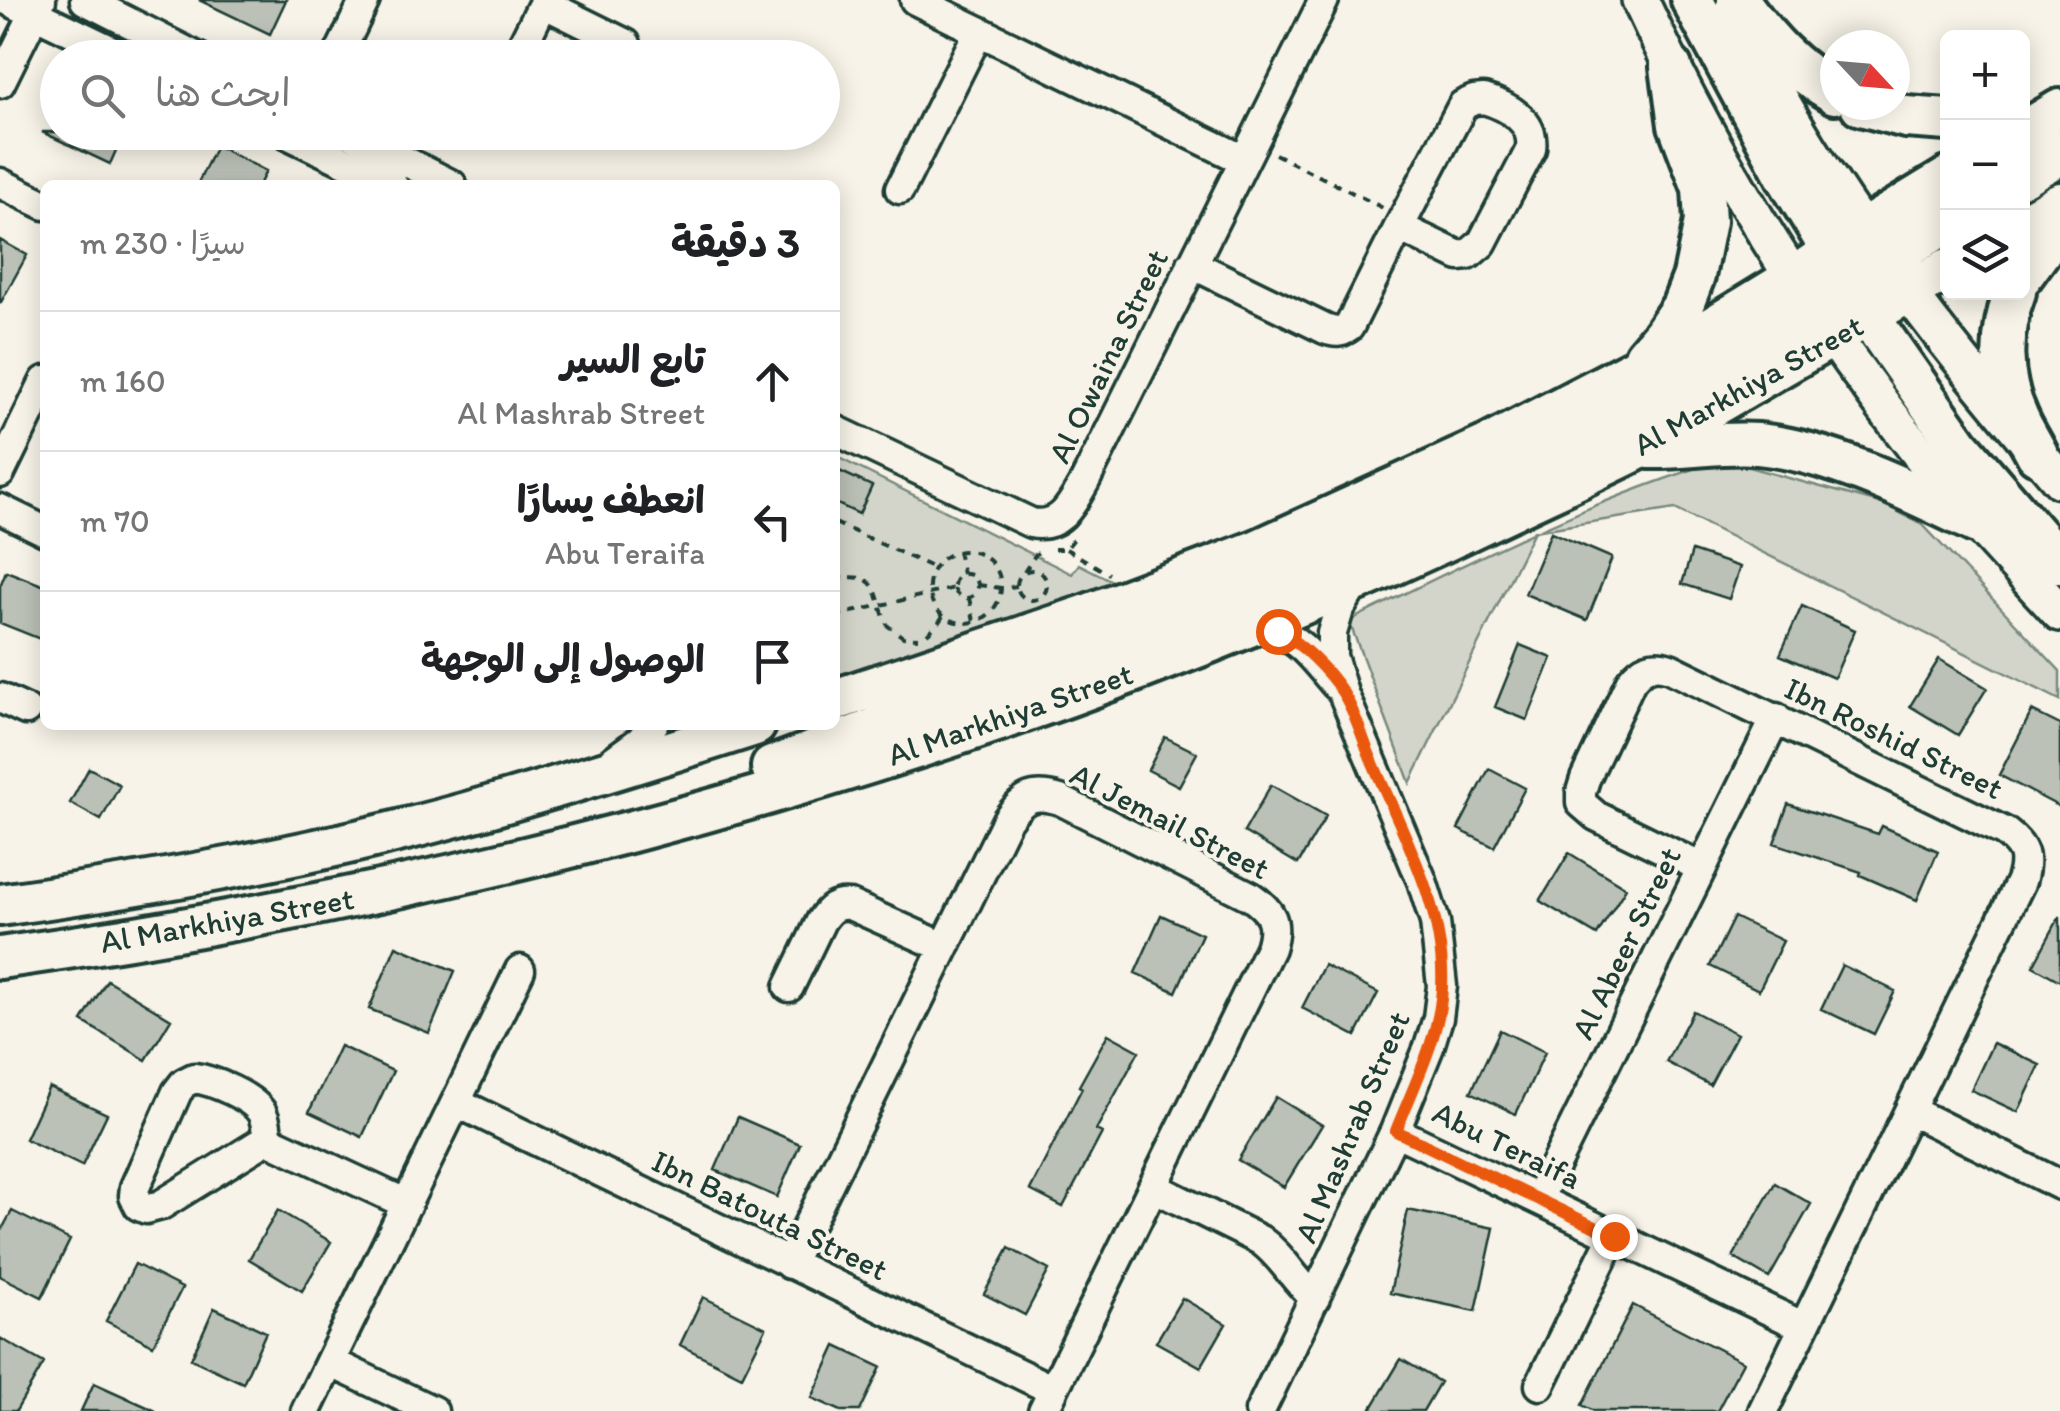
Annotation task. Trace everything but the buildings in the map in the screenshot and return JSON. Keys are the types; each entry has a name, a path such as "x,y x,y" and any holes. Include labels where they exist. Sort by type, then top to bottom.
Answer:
{"highway":[{"path":"1692,0 1843,284 1958,444 2060,563"},
{"path":"1738,0 1778,50 1820,83"},
{"path":"1634,370 1682,307 1694,276 1705,221 1703,188 1679,125 1671,66"},
{"path":"2030,102 2060,89"},
{"path":"2030,127 2060,110"},
{"path":"1910,117 1940,119"},
{"path":"2030,171 2060,154"},
{"name":"Al Markhiya Street","path":"0,958 403,887 697,814 864,765 1010,716 1253,626 1355,583 1640,448 1843,284 1940,186"},
{"path":"2030,220 2060,203"},
{"path":"697,814 748,776 1242,593 1458,499 1638,409 1940,227"},
{"path":"2030,265 2046,243 2060,233"},
{"name":"Al Markhiya Street","path":"841,697 1085,616 1256,551 1489,445 1694,338 1843,284 1908,293 1940,275"},
{"path":"2012,300 2003,336 2006,379 2017,418 2049,467"},
{"path":"1640,448 1759,444 1793,451 1900,488 1978,524"},
{"name":"Al Markhiya Street","path":"0,905 107,890 333,846 462,814 739,730"}],"main road":[{"path":"1640,0 1671,66 1843,284"},
{"path":"1728,0 1794,125 1872,391 1978,524 2060,613"},
{"path":"1908,293 2049,467"}],"street":[{"path":"8,0 38,7 96,40"},
{"path":"86,0 165,40"},
{"path":"345,40 365,0"},
{"path":"916,0 1249,152"},
{"name":"Al Owaina Street","path":"840,432 1031,523 1052,523 1070,508 1324,0"},
{"path":"525,40 544,2 618,40"},
{"path":"0,84 38,7"},
{"path":"900,189 979,31"},
{"path":"1192,264 1325,330 1342,332 1349,327 1401,223 1463,106 1474,100 1495,102 1528,126 1533,137 1531,150 1490,230 1475,250 1459,256 1401,223"},
{"path":"323,150 383,180"},
{"path":"383,150 442,180"},
{"path":"0,183 40,203"},
{"path":"0,473 40,391"},
{"path":"0,509 40,529"},
{"name":"Al Mashrab Street","path":"1260,1411 1396,1131 1429,1047 1442,986 1435,922 1422,881 1332,656 1332,633 1339,610 1355,583"},
{"name":"Al Mashrab Street","path":"1253,626 1292,638 1344,694"},
{"name":"Ibn Roshid Street","path":"1702,868 1596,816 1580,802 1586,778 1631,681 1639,670 1660,664 2005,832 2018,841 2026,864 1911,1111 1763,1411"},
{"name":"Al Abeer Street","path":"1538,1199 1776,718"},
{"path":"592,776 649,730"},
{"name":"Al Jemail Street","path":"789,1264 1017,805 1030,797 1060,800 1250,896 1265,906 1272,918 1275,932 1270,948 1048,1400"},
{"path":"789,988 820,921 841,904 944,948"},
{"path":"306,1411 520,970"},
{"path":"204,1079 250,1100 263,1115 267,1138 161,1205 146,1209 136,1202 134,1187 138,1176 184,1082 204,1079"},
{"name":"Ibn Batouta Street","path":"456,1102 789,1264 1048,1400"},
{"path":"1911,1111 2060,1185"},
{"name":"Abu Teraifa","path":"1396,1131 1804,1327"},
{"path":"267,1138 407,1204"},
{"path":"1153,1187 1260,1240 1315,1298"},
{"path":"1540,1384 1614,1236"},
{"path":"330,1362 433,1411"}],"path":[{"path":"1249,152 1401,223"},
{"path":"840,524 934,568"},
{"path":"1066,550 1143,594"},
{"path":"958,551 964,574"},
{"path":"958,551 979,553 1000,577 1000,597 990,613 974,622 963,623 943,616 930,595 934,568 940,560 958,551"},
{"path":"1033,570 1042,573 1047,585 1041,597 1032,600 1024,598 1017,586 1021,574 1033,570"},
{"path":"964,574 975,577 978,584 969,598 958,596 954,588 957,578 964,574"},
{"path":"840,579 856,577 876,589 888,626 897,634 920,638 938,625 943,616"},
{"path":"978,584 1017,586"},
{"path":"840,615 954,588"},
{"path":"969,598 974,622"}],"shaded area":[{"path":"840,458 1072,574 1079,564 1116,583 951,643 840,676"},
{"path":"1723,460 1883,504 1923,525 2060,671 2060,700 1675,509 1538,530 1626,493"},
{"path":"1533,532 1410,783 1349,621"}],"route":[{"path":"1278,631 1306,650 1344,694 1422,881 1435,922 1442,986 1438,1018 1396,1131 1614,1236"}]}
